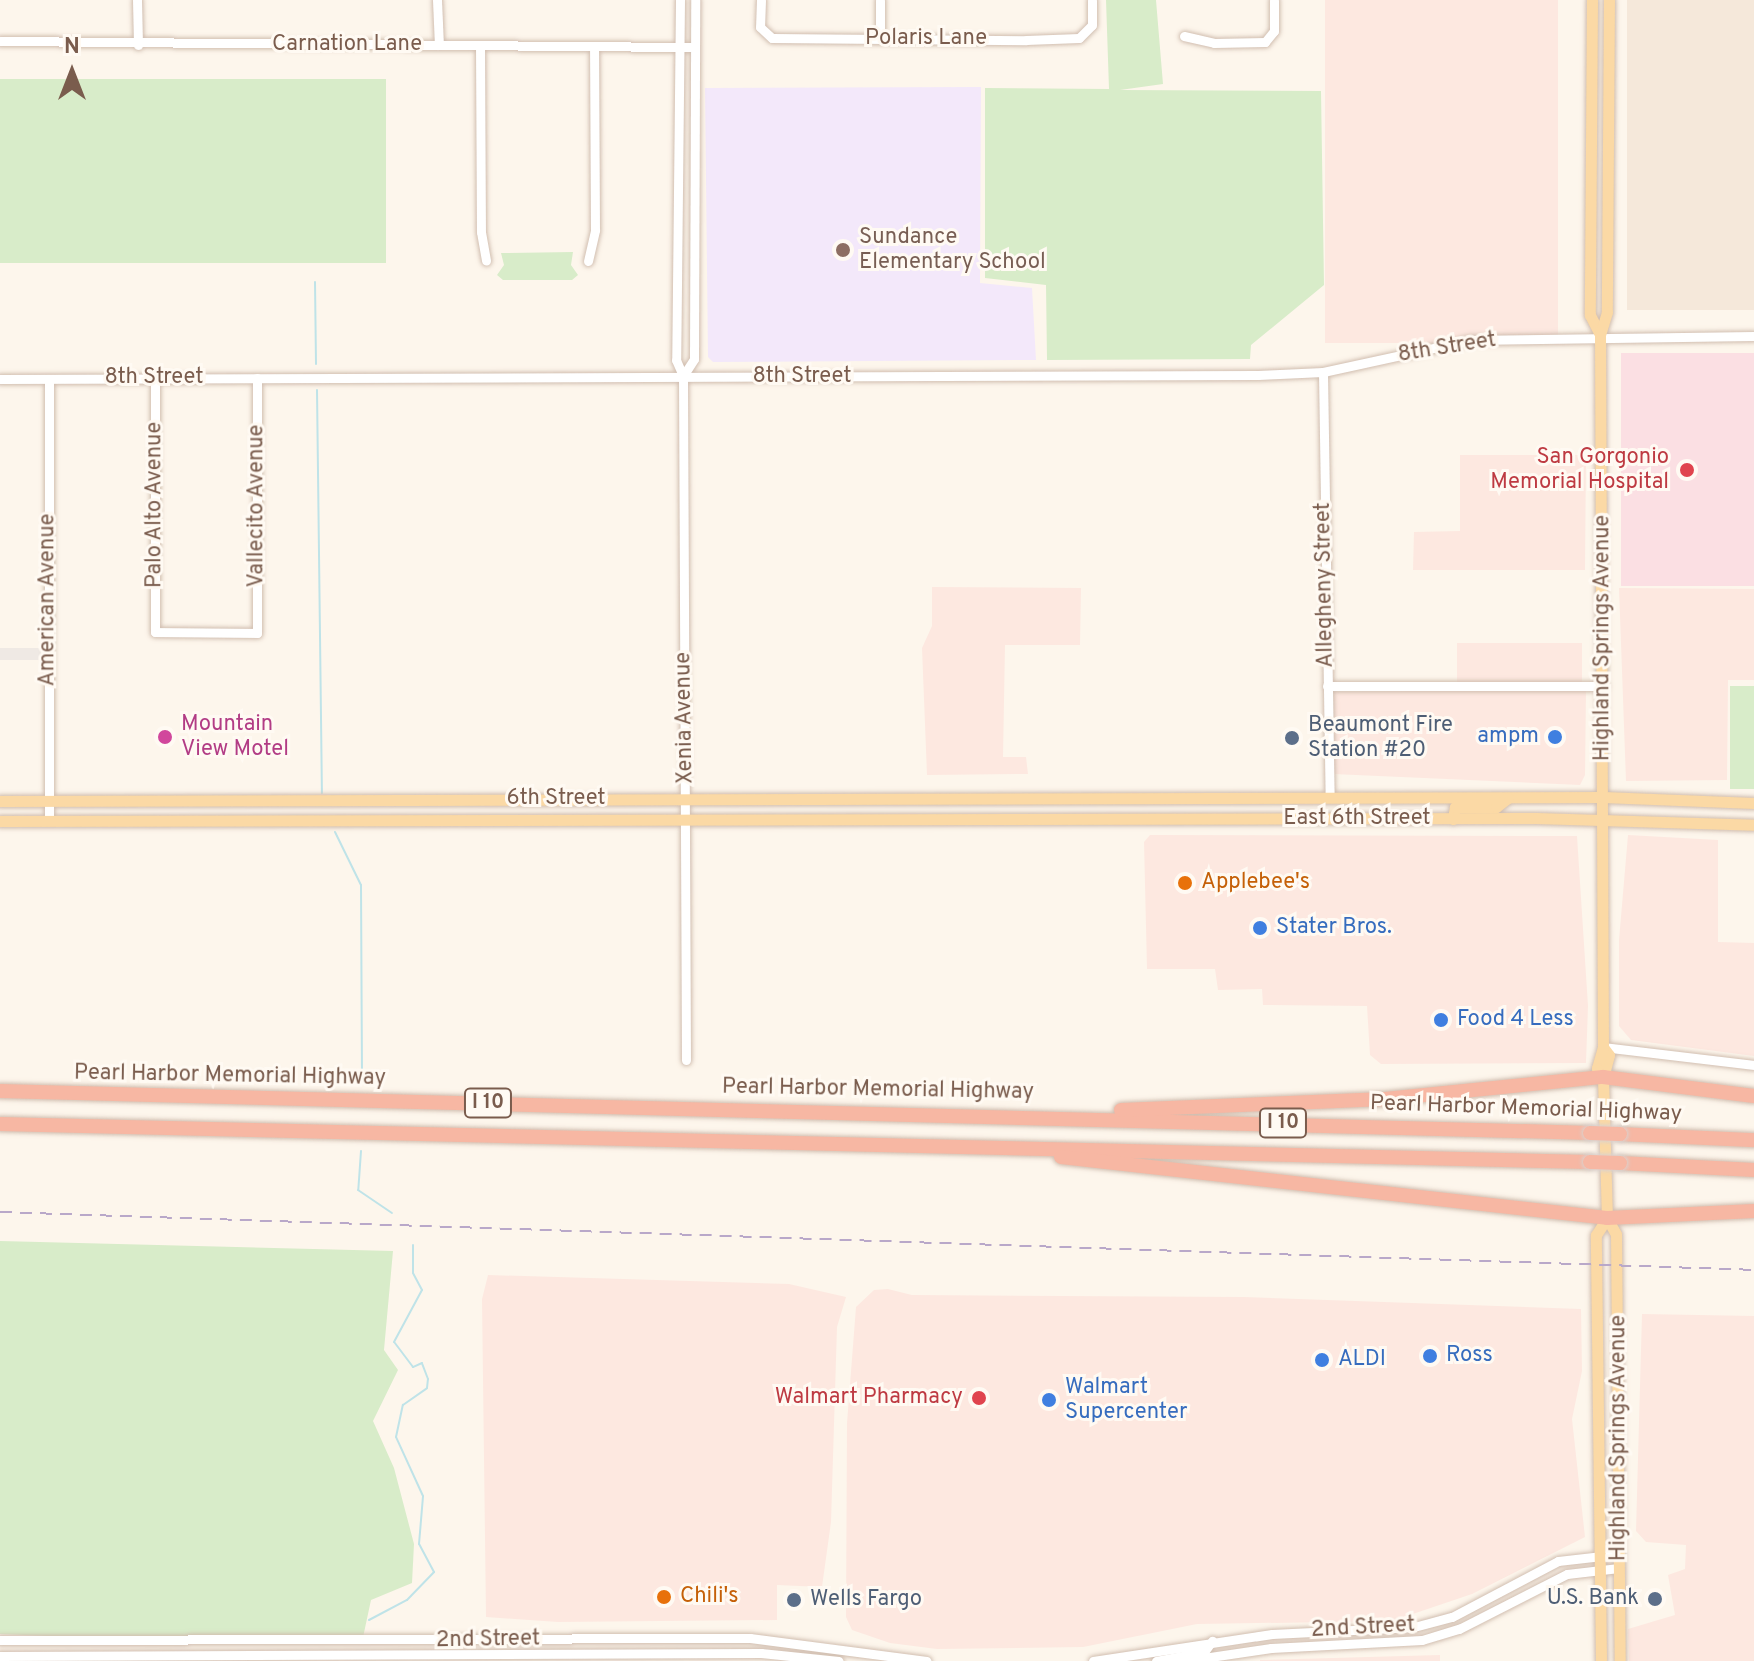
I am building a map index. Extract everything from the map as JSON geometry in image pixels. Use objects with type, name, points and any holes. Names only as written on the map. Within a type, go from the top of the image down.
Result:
[{"type":"highway","points":[[976,1114],[1323,1103],[1603,1077],[1754,1096]]},
{"type":"highway","name":"Pearl Harbor Memorial Highway","points":[[0,1091],[976,1114],[1754,1140]]},
{"type":"highway","name":"I 10","points":[[0,1127],[73,1126],[981,1146],[1590,1162],[1754,1170]]},
{"type":"highway","points":[[981,1146],[1607,1218],[1754,1211]]},
{"type":"main road","name":"Highland Springs Avenue","points":[[1592,0],[1590,315],[1600,335]]},
{"type":"main road","name":"Highland Springs Avenue","points":[[1609,0],[1607,312],[1600,335],[1604,686],[1603,1047],[1609,1068],[1603,1077],[1607,1218],[1616,1234],[1620,1661]]},
{"type":"main road","name":"East 6th Street","points":[[1112,799],[1603,797],[1754,803]]},
{"type":"main road","points":[[1453,819],[1455,807],[1496,807],[1508,798]]},
{"type":"main road","name":"6th Street","points":[[0,801],[1112,799]]},
{"type":"main road","points":[[255,802],[255,820]]},
{"type":"main road","name":"6th Street","points":[[0,821],[1110,819]]},
{"type":"main road","name":"East 6th Street","points":[[1110,819],[1603,820],[1754,825]]},
{"type":"main road","name":"Highland Springs Avenue","points":[[1601,1661],[1596,1235],[1607,1218]]},
{"type":"street","points":[[137,0],[138,45]]},
{"type":"street","points":[[437,0],[439,45]]},
{"type":"street","name":"Xenia Avenue","points":[[680,0],[676,360],[683,376],[686,1060]]},
{"type":"street","name":"Xenia Avenue","points":[[683,376],[694,359],[695,0]]},
{"type":"street","name":"Polaris Lane","points":[[761,0],[760,27],[772,38],[880,39],[1079,38],[1092,25],[1092,0]]},
{"type":"street","points":[[880,0],[880,39]]},
{"type":"street","points":[[1184,36],[1214,43],[1265,42],[1274,31],[1274,0]]},
{"type":"street","name":"Carnation Lane","points":[[0,41],[138,45],[694,47]]},
{"type":"street","points":[[480,45],[481,232],[486,261]]},
{"type":"street","points":[[588,261],[595,230],[594,46]]},
{"type":"street","name":"8th Street","points":[[0,379],[1323,372],[1470,340],[1600,335],[1754,336]]},
{"type":"street","name":"Allegheny Street","points":[[1323,372],[1330,798]]},
{"type":"street","name":"Palo Alto Avenue","points":[[155,378],[155,632]]},
{"type":"street","name":"Vallecito Avenue","points":[[155,632],[257,633],[257,378]]},
{"type":"street","name":"American Avenue","points":[[49,379],[49,821]]},
{"type":"street","points":[[1327,686],[1604,686]]},
{"type":"street","points":[[1603,1047],[1754,1065]]},
{"type":"street","name":"2nd Street","points":[[1093,1661],[1212,1641],[1432,1623],[1558,1561],[1620,1554]]},
{"type":"street","name":"2nd Street","points":[[1183,1661],[1271,1648],[1422,1640],[1459,1629],[1555,1578],[1619,1568]]},
{"type":"street","points":[[1271,1648],[1272,1640],[1341,1631]]},
{"type":"street","name":"2nd Street","points":[[0,1640],[750,1638],[927,1661]]},
{"type":"street","points":[[1156,1661],[1204,1652],[1212,1641]]},
{"type":"street","points":[[827,1660],[829,1646]]},
{"type":"street","name":"2nd Street","points":[[0,1656],[761,1653],[839,1661]]},
{"type":"shaded area","points":[[1325,0],[1558,0],[1558,343],[1325,343]]},
{"type":"shaded area","points":[[1627,0],[1754,0],[1754,310],[1627,310]]},
{"type":"shaded area","name":"Sundance Elementary School","points":[[981,87],[980,283],[1032,288],[1036,360],[713,362],[708,357],[705,88]]},
{"type":"shaded area","name":"San Gorgonio Memorial Hospital","points":[[1621,353],[1754,353],[1754,586],[1621,586]]},
{"type":"shaded area","points":[[1460,455],[1586,455],[1585,570],[1413,570],[1414,532],[1460,531]]},
{"type":"shaded area","points":[[932,587],[1081,588],[1080,645],[1005,645],[1003,757],[1026,757],[1028,774],[927,775],[922,648],[932,626]]},
{"type":"shaded area","points":[[1619,588],[1754,589],[1754,680],[1728,680],[1727,780],[1626,781]]},
{"type":"shaded area","points":[[1457,643],[1582,643],[1582,683],[1457,683]]},
{"type":"shaded area","points":[[0,648],[41,648],[41,660],[0,660]]},
{"type":"shaded area","points":[[1586,689],[1585,775],[1580,785],[1333,774],[1334,692]]},
{"type":"shaded area","points":[[1150,835],[1577,836],[1588,1006],[1586,1063],[1381,1064],[1370,1055],[1367,1006],[1263,1005],[1262,989],[1218,990],[1215,969],[1147,969],[1144,842]]},
{"type":"shaded area","points":[[1628,835],[1718,840],[1718,942],[1754,943],[1754,1056],[1631,1040],[1619,1026],[1619,940]]},
{"type":"shaded area","points":[[488,1275],[789,1284],[846,1297],[837,1327],[831,1522],[822,1587],[777,1585],[777,1620],[558,1622],[486,1617],[482,1299]]},
{"type":"shaded area","points":[[888,1289],[912,1295],[1244,1297],[1581,1309],[1582,1371],[1572,1419],[1585,1537],[1472,1594],[1392,1621],[1197,1624],[1083,1647],[937,1649],[890,1643],[852,1630],[846,1617],[847,1423],[856,1307],[874,1290]]},
{"type":"shaded area","points":[[1642,1314],[1754,1316],[1754,1661],[1629,1661],[1628,1629],[1675,1615],[1668,1575],[1685,1569],[1686,1545],[1646,1542],[1636,1531]]},
{"type":"shaded area","points":[[1440,1655],[1440,1661],[1260,1661],[1260,1660]]},
{"type":"green space","points":[[1106,0],[1156,0],[1163,84],[1120,90],[1321,91],[1324,285],[1251,345],[1250,359],[1047,360],[1046,285],[985,278],[985,88],[1109,89]]},
{"type":"green space","points":[[0,79],[386,79],[386,263],[0,263]]},
{"type":"green space","points":[[573,252],[571,265],[578,275],[572,280],[503,280],[497,275],[504,265],[501,253]]},
{"type":"green space","points":[[1730,686],[1754,686],[1754,789],[1730,789]]},
{"type":"green space","points":[[0,1241],[393,1251],[384,1350],[398,1370],[373,1421],[394,1468],[414,1544],[412,1583],[371,1600],[362,1642],[211,1643],[0,1634]]},
{"type":"waterway","points":[[315,282],[316,364]]},
{"type":"waterway","points":[[317,390],[322,793]]},
{"type":"waterway","points":[[335,832],[361,885],[362,1080]]},
{"type":"waterway","points":[[361,1151],[358,1190],[392,1213]]},
{"type":"waterway","points":[[369,1620],[407,1600],[434,1572],[419,1544],[423,1496],[396,1437],[403,1405],[427,1388],[428,1379],[422,1363],[413,1367],[394,1342],[422,1290],[413,1273],[413,1245]]},
{"type":"railway","points":[[0,1212],[1754,1270]]},
{"type":"place","name":"Sundance Elementary School","points":[[843,250]]},
{"type":"place","name":"San Gorgonio Memorial Hospital","points":[[1687,470]]},
{"type":"place","name":"Mountain View Motel","points":[[165,737]]},
{"type":"place","name":"ampm","points":[[1555,737]]},
{"type":"place","name":"Beaumont Fire Station #20","points":[[1292,738]]},
{"type":"place","name":"Applebee's","points":[[1185,883]]},
{"type":"place","name":"Stater Bros.","points":[[1260,928]]},
{"type":"place","name":"Food 4 Less","points":[[1441,1020]]},
{"type":"place","name":"Ross","points":[[1430,1356]]},
{"type":"place","name":"ALDI","points":[[1322,1360]]},
{"type":"place","name":"Walmart Pharmacy","points":[[979,1398]]},
{"type":"place","name":"Walmart Supercenter","points":[[1049,1400]]},
{"type":"place","name":"Chili's","points":[[664,1597]]},
{"type":"place","name":"U.S. Bank","points":[[1655,1599]]},
{"type":"place","name":"Wells Fargo","points":[[794,1600]]}]
